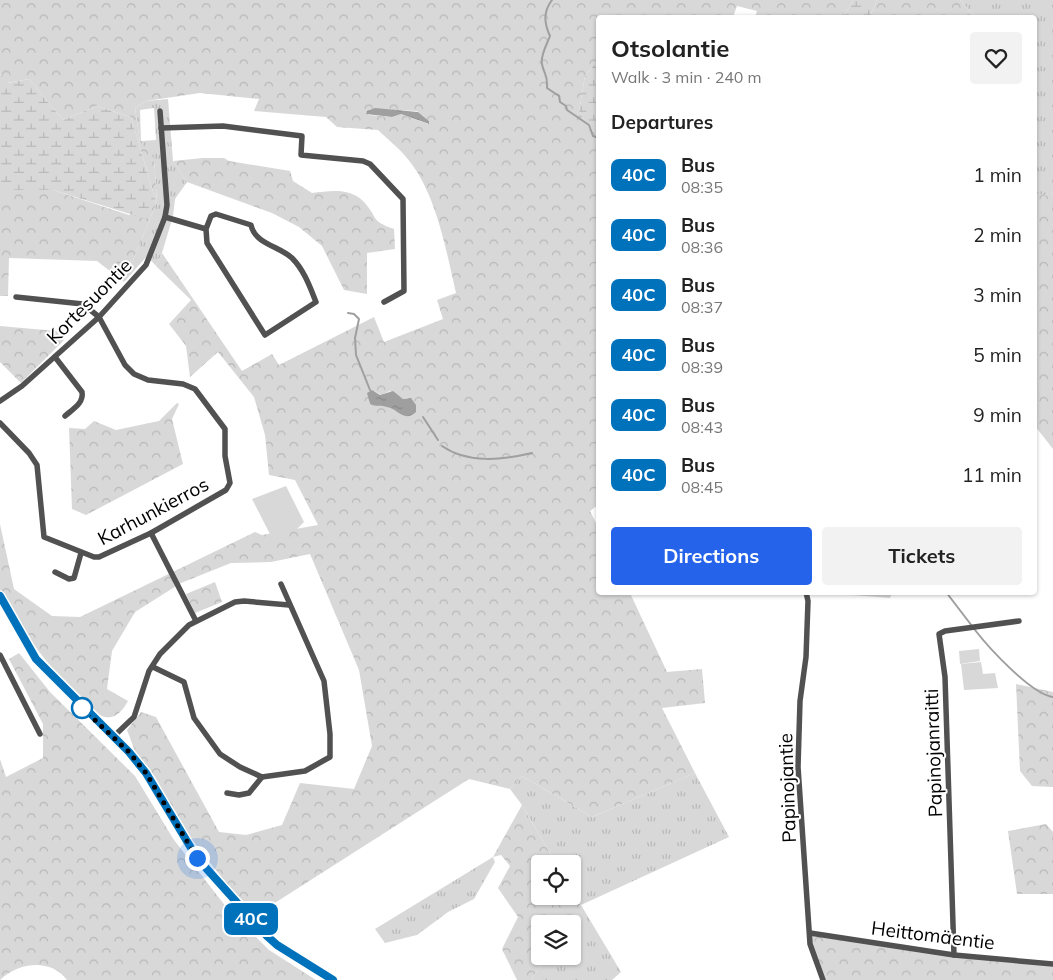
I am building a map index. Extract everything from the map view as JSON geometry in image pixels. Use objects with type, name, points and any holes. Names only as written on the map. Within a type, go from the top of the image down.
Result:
[{"type":"main road","points":[[0,596],[36,659],[146,773],[197,858],[250,919],[277,945],[333,980]]},
{"type":"street","name":"Kortesuontie","points":[[0,401],[22,386],[99,317],[146,265],[165,217],[166,205],[160,111]]},
{"type":"street","points":[[161,128],[223,126],[302,136],[301,155],[363,161],[370,164],[403,199],[404,291],[384,302]]},
{"type":"street","points":[[216,214],[251,225],[253,234],[292,258],[305,277],[316,302],[265,336],[207,243],[206,229],[211,216],[216,214]]},
{"type":"street","points":[[165,217],[206,229]]},
{"type":"street","points":[[16,297],[83,304],[99,317]]},
{"type":"street","name":"Karhunkierros","points":[[0,423],[29,453],[36,465],[44,537],[81,553],[99,557],[151,533],[228,487],[230,483],[225,456],[225,429],[201,397],[190,386],[148,380],[134,374],[125,365],[99,317]]},
{"type":"street","points":[[55,357],[82,392],[83,397],[82,401],[65,416]]},
{"type":"street","points":[[151,533],[196,621]]},
{"type":"street","points":[[55,572],[69,579],[74,578],[81,553]]},
{"type":"street","points":[[153,667],[184,682],[194,718],[220,754],[240,767],[262,777],[305,772],[330,757],[324,681],[281,584]]},
{"type":"street","name":"Papinojantie","points":[[807,595],[806,657],[800,701],[798,768],[810,944],[823,980]]},
{"type":"street","points":[[113,737],[134,717],[149,671],[167,644],[196,621],[244,600],[289,605]]},
{"type":"street","name":"Papinojanraitti","points":[[954,954],[945,677],[938,634],[976,626],[1019,621]]},
{"type":"street","points":[[1,658],[40,734]]},
{"type":"street","points":[[227,793],[238,795],[249,793],[262,777]]},
{"type":"street","name":"Heittomäentie","points":[[810,933],[954,954],[1053,964]]},
{"type":"green space","points":[[0,0],[853,0],[845,15],[756,15],[757,11],[737,6],[734,15],[596,15],[596,63],[585,76],[579,111],[596,139],[596,506],[590,511],[596,523],[596,595],[631,595],[667,672],[702,669],[705,703],[662,708],[695,773],[592,817],[522,776],[510,789],[469,779],[253,917],[186,832],[155,777],[136,754],[127,730],[141,712],[156,717],[219,832],[246,835],[282,825],[300,783],[354,789],[372,746],[359,670],[310,554],[271,562],[231,563],[181,583],[135,612],[112,651],[107,689],[128,701],[116,715],[105,717],[94,711],[63,681],[30,639],[5,601],[0,589],[0,524],[14,589],[52,616],[80,617],[255,532],[262,535],[318,525],[295,480],[269,475],[265,435],[254,397],[218,352],[190,377],[186,346],[169,324],[191,300],[156,266],[162,253],[242,371],[272,354],[279,365],[374,317],[384,342],[443,319],[437,300],[456,293],[439,222],[425,187],[416,171],[403,153],[378,130],[337,127],[326,117],[254,111],[259,99],[200,93],[146,101],[135,108],[140,142],[154,158],[157,202],[124,282],[97,261],[9,258],[8,296],[0,296],[0,190],[53,190],[129,215],[156,202],[131,117],[97,106],[63,120],[29,79],[7,83],[0,74]],"holes":[[[372,109],[417,111],[429,121],[428,124],[401,114],[392,117],[369,115],[366,112]],[[374,391],[381,395],[390,391],[403,399],[408,398],[402,415],[390,407],[369,403]]]},
{"type":"green space","points":[[853,0],[877,0],[870,15],[845,15]]},
{"type":"green space","points":[[877,0],[960,0],[973,15],[870,15]]},
{"type":"green space","points":[[960,0],[1053,0],[1053,192],[1051,198],[1037,194],[1037,15],[973,15]]},
{"type":"green space","points":[[596,63],[596,139],[579,111],[585,76]]},
{"type":"green space","points":[[0,74],[8,83],[29,79],[63,120],[97,106],[131,117],[156,202],[146,219],[53,190],[0,190]]},
{"type":"green space","points":[[168,99],[173,161],[187,182],[175,199],[173,216],[156,266],[147,256],[124,282],[157,202],[154,159],[140,142],[135,108],[146,101]],"holes":[[[154,108],[156,140],[141,141],[140,110]]]},
{"type":"green space","points":[[224,158],[229,161],[290,171],[293,181],[312,193],[339,191],[358,197],[381,224],[394,229],[395,249],[367,253],[367,294],[344,290],[322,246],[299,227],[272,213],[187,182],[173,161]]},
{"type":"green space","points":[[1053,192],[1053,449],[1037,429],[1037,194],[1051,197]]},
{"type":"green space","points":[[0,326],[56,331],[64,340],[21,383],[0,362]]},
{"type":"green space","points":[[177,403],[179,404],[172,419],[183,464],[86,515],[72,509],[69,428],[85,429],[94,421],[116,430],[159,421]]},
{"type":"green space","points":[[286,486],[304,522],[297,529],[272,538],[252,499]]},
{"type":"green space","points":[[215,582],[222,602],[195,613],[186,594]]},
{"type":"green space","points":[[852,595],[891,595],[890,598]]},
{"type":"green space","points":[[979,649],[980,661],[960,664],[959,651]]},
{"type":"green space","points":[[19,653],[50,692],[135,776],[174,840],[227,908],[269,950],[316,980],[67,980],[52,968],[34,965],[16,969],[0,980],[0,759],[6,777],[43,758],[43,724],[9,659]]},
{"type":"green space","points":[[981,662],[983,674],[995,673],[998,688],[964,690],[961,664]]},
{"type":"green space","points":[[1016,684],[1053,692],[1053,787],[1032,786],[1020,771]]},
{"type":"green space","points":[[695,773],[729,837],[581,905],[581,855],[551,855],[522,805],[510,789],[522,776],[592,817]]},
{"type":"green space","points":[[522,805],[551,855],[531,855],[531,905],[581,906],[575,915],[531,915],[531,965],[541,965],[531,980],[517,980],[502,949],[518,917],[498,888],[510,866],[501,855],[493,857]]},
{"type":"green space","points":[[1046,824],[1053,832],[1053,894],[1017,894],[1008,831]]},
{"type":"green space","points":[[493,857],[495,862],[474,899],[448,912],[417,935],[385,943],[375,929]]},
{"type":"green space","points":[[581,905],[621,972],[612,980],[531,980],[541,965],[581,965],[581,915],[575,915]]},
{"type":"green space","points":[[810,933],[954,955],[1053,964],[1053,980],[823,980],[817,968]]},
{"type":"water","points":[[375,108],[418,112],[429,121],[429,124],[401,114],[392,117],[366,114],[367,111]]},
{"type":"water","points":[[372,390],[380,395],[393,391],[403,399],[411,398],[416,405],[416,412],[412,415],[404,416],[391,408],[370,404],[367,393]]},
{"type":"waterway","points":[[552,0],[545,18],[550,36],[542,61],[547,88],[559,96],[560,102],[566,106],[567,110],[589,125],[593,136],[596,137]]},
{"type":"waterway","points":[[348,313],[354,314],[359,319],[355,338],[356,355],[370,390]]},
{"type":"waterway","points":[[423,417],[438,440]]},
{"type":"waterway","points":[[442,446],[463,456],[486,459],[532,453]]},
{"type":"waterway","points":[[948,595],[972,626]]},
{"type":"waterway","points":[[975,630],[990,648],[1022,679],[1044,694],[1053,697]]},
{"type":"bus line","name":"40C","points":[[0,596],[36,659],[129,752],[146,773],[197,858],[250,919],[277,945],[333,980]]},
{"type":"route","points":[[82,708],[129,752],[146,773],[197,858]]}]
